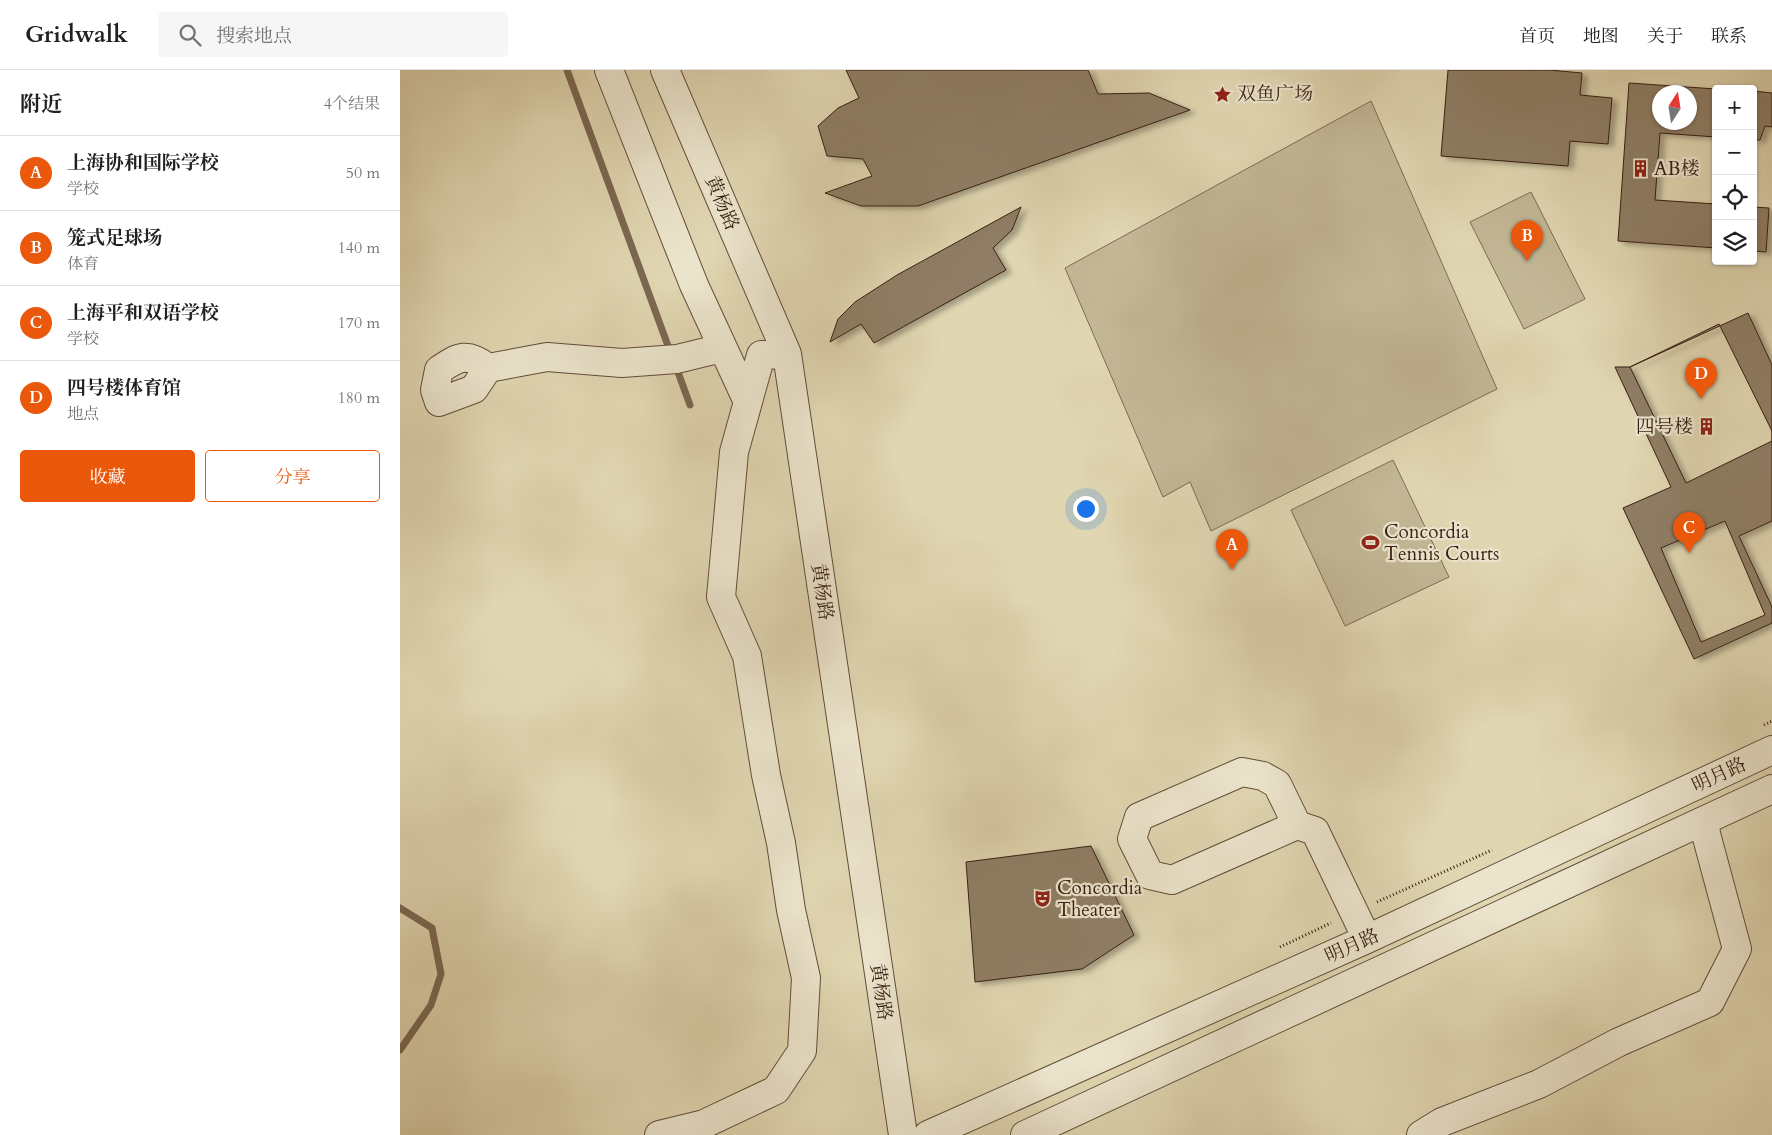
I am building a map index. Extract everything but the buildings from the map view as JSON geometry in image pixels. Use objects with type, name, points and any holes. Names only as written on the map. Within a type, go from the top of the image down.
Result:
[{"type":"street","points":[[609,70],[694,285],[747,400]]},
{"type":"street","name":"黄杨路","points":[[665,70],[787,354],[903,1135]]},
{"type":"street","points":[[488,368],[547,357],[622,363],[677,359],[722,348]]},
{"type":"street","points":[[659,1135],[704,1124],[776,1090],[802,1051],[806,978],[791,910],[782,843],[766,775],[747,656],[721,597],[734,452],[747,400],[760,355],[787,354]]},
{"type":"street","name":"明月路","points":[[928,1135],[1367,939],[1772,750]]},
{"type":"street","points":[[1297,825],[1277,784],[1263,776],[1242,772],[1139,817],[1132,839],[1150,875],[1172,880],[1297,825],[1315,831],[1367,939]]},
{"type":"street","name":"明月路","points":[[1025,1135],[1772,789]]},
{"type":"street","points":[[1421,1135],[1442,1122],[1539,1084],[1619,1042],[1710,1002],[1737,949],[1706,834],[1705,821]]},
{"type":"shaded area","points":[[1371,101],[1497,389],[1211,531],[1190,482],[1163,497],[1065,268]]},
{"type":"shaded area","points":[[1531,192],[1585,299],[1524,329],[1470,222]]},
{"type":"shaded area","name":"Concordia Tennis Courts","points":[[1393,460],[1449,577],[1345,626],[1291,510]]},
{"type":"waterway","points":[[567,70],[671,354]]},
{"type":"waterway","points":[[675,364],[690,405]]},
{"type":"waterway","points":[[400,908],[432,928],[441,974],[431,1005],[400,1050]]},
{"type":"place","name":"双鱼广场","points":[[1223,94]]},
{"type":"place","name":"AB楼","points":[[1640,169]]},
{"type":"place","name":"笼式足球场","points":[[1527,261]]},
{"type":"place","name":"四号楼体育馆","points":[[1701,399]]},
{"type":"place","name":"四号楼","points":[[1707,427]]},
{"type":"place","name":"Concordia Tennis Courts","points":[[1370,543]]},
{"type":"place","name":"上海平和双语学校","points":[[1689,553]]},
{"type":"place","name":"上海协和国际学校","points":[[1232,570]]},
{"type":"place","name":"Concordia Theater","points":[[1043,899]]}]
